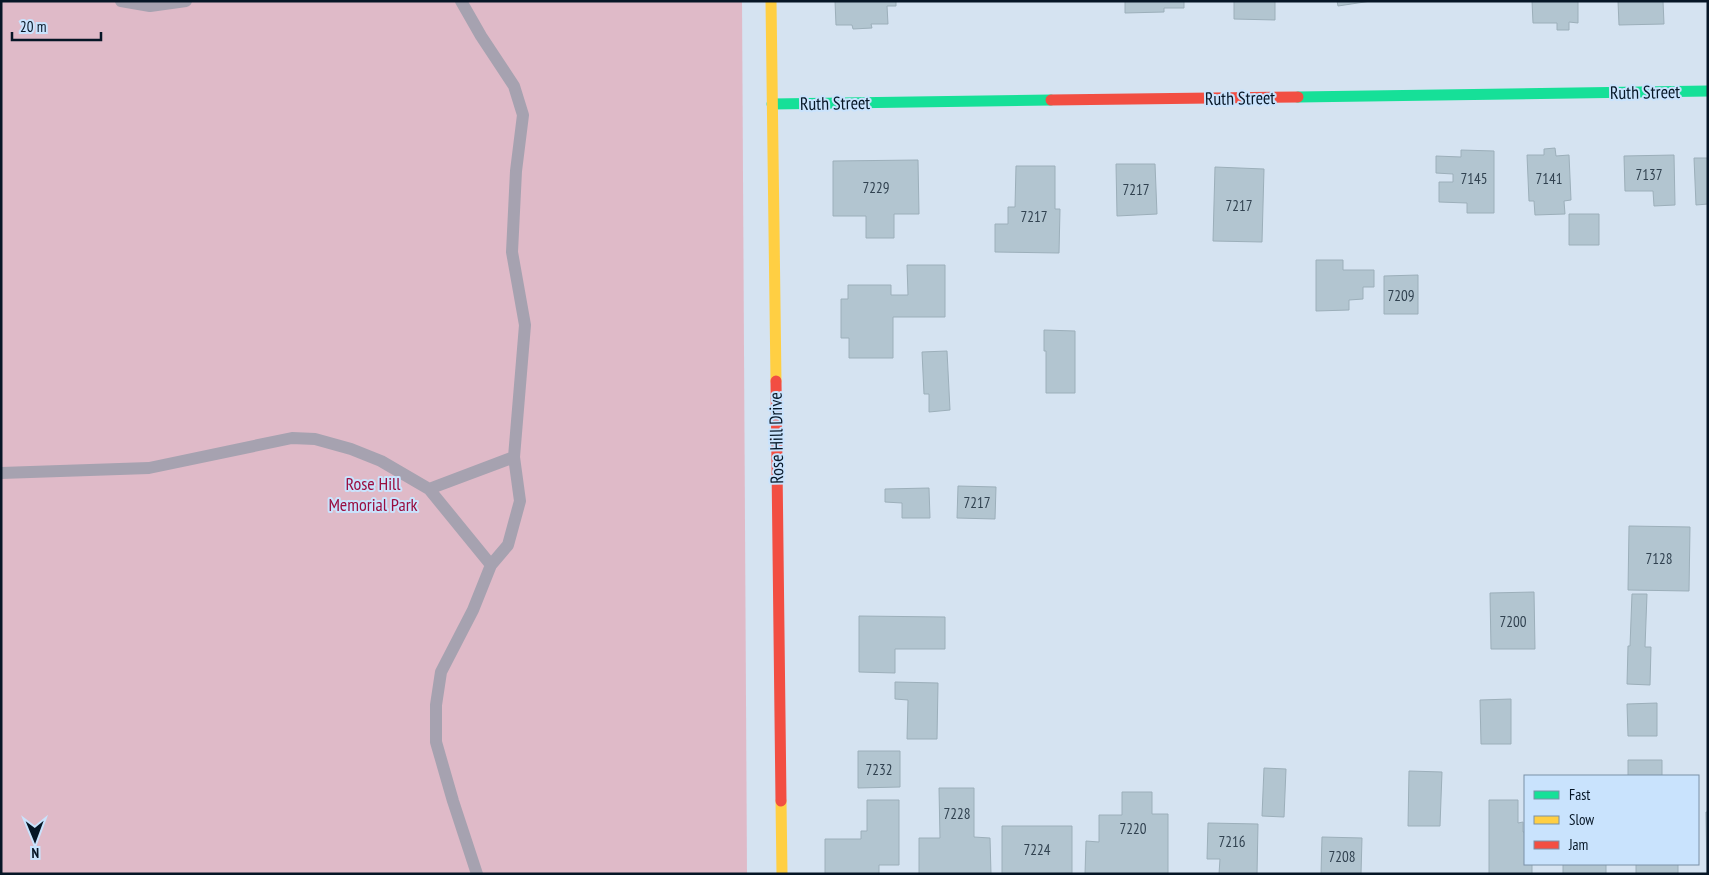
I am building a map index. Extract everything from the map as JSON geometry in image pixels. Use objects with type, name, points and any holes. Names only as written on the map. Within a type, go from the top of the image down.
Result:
[{"type":"street","name":"Rose Hill Drive","points":[[772,1],[782,874]]},
{"type":"street","name":"Ruth Street","points":[[772,104],[1708,91]]},
{"type":"lane","points":[[121,1],[150,6],[186,1]]},
{"type":"lane","points":[[461,1],[481,36],[514,86],[523,116],[516,171],[512,252],[525,325],[514,457],[520,501],[508,545],[491,565],[473,610],[441,672],[436,706],[436,742],[477,874]]},
{"type":"lane","points":[[1,473],[149,468],[292,438],[315,439],[351,449],[381,461],[429,489],[491,565]]},
{"type":"lane","points":[[429,489],[514,457]]},
{"type":"green space","name":"Rose Hill Memorial Park","points":[[1,1],[742,1],[747,874],[1,874]]},
{"type":"building","points":[[835,1],[896,1],[896,6],[887,6],[888,24],[871,24],[872,28],[853,29],[852,25],[836,25]]},
{"type":"building","points":[[1125,1],[1184,1],[1184,8],[1164,8],[1164,12],[1125,13]]},
{"type":"building","points":[[1234,1],[1275,1],[1275,20],[1234,19]]},
{"type":"building","points":[[1337,1],[1371,1],[1338,6]]},
{"type":"building","points":[[1532,1],[1578,1],[1578,23],[1569,22],[1569,30],[1557,30],[1557,23],[1533,23]]},
{"type":"building","points":[[1618,1],[1663,1],[1664,24],[1619,25]]},
{"type":"building","points":[[1555,148],[1556,156],[1569,155],[1571,200],[1564,201],[1565,214],[1535,215],[1534,201],[1529,201],[1527,155],[1544,155],[1544,149]]},
{"type":"building","points":[[1461,150],[1494,151],[1494,213],[1467,213],[1467,203],[1439,202],[1439,182],[1453,182],[1453,174],[1436,173],[1436,156],[1461,157]]},
{"type":"building","points":[[1674,155],[1675,205],[1654,206],[1653,191],[1625,191],[1624,156]]},
{"type":"building","points":[[1694,158],[1708,158],[1708,204],[1696,205]]},
{"type":"building","points":[[918,160],[919,214],[894,214],[894,238],[866,238],[866,216],[833,216],[833,161]]},
{"type":"building","points":[[1116,164],[1155,164],[1157,214],[1117,216]]},
{"type":"building","points":[[1016,166],[1055,166],[1055,209],[1060,209],[1059,253],[995,252],[995,224],[1008,224],[1008,207],[1015,207]]},
{"type":"building","points":[[1215,167],[1264,169],[1262,242],[1213,241]]},
{"type":"building","points":[[1569,214],[1599,214],[1599,245],[1569,245]]},
{"type":"building","points":[[1316,260],[1343,260],[1343,270],[1374,270],[1374,287],[1363,287],[1363,299],[1349,300],[1349,310],[1316,311]]},
{"type":"building","points":[[907,265],[945,265],[945,317],[893,317],[893,358],[849,358],[849,338],[841,338],[841,299],[848,299],[848,285],[891,285],[891,295],[908,295]]},
{"type":"building","points":[[1418,275],[1418,314],[1384,314],[1384,276]]},
{"type":"building","points":[[1044,330],[1075,331],[1075,393],[1046,393]]},
{"type":"building","points":[[947,351],[950,410],[929,412],[929,394],[924,394],[922,352]]},
{"type":"building","points":[[958,486],[996,487],[995,519],[957,518]]},
{"type":"building","points":[[929,488],[930,518],[902,518],[902,503],[885,502],[885,489]]},
{"type":"building","points":[[1629,526],[1690,527],[1689,591],[1628,590]]},
{"type":"building","points":[[1534,592],[1535,649],[1491,649],[1490,593]]},
{"type":"building","points":[[1632,594],[1647,594],[1645,647],[1651,647],[1650,685],[1627,684]]},
{"type":"building","points":[[859,616],[945,617],[945,649],[895,649],[895,673],[859,672]]},
{"type":"building","points":[[895,682],[938,683],[937,739],[907,739],[908,700],[895,699]]},
{"type":"building","points":[[1511,699],[1511,744],[1481,744],[1480,700]]},
{"type":"building","points":[[1657,703],[1657,736],[1628,736],[1627,704]]},
{"type":"building","points":[[858,751],[900,751],[900,787],[858,788]]},
{"type":"building","points":[[1628,760],[1662,760],[1662,775],[1628,775]]},
{"type":"building","points":[[1264,768],[1286,769],[1284,817],[1262,816]]},
{"type":"building","points":[[1409,771],[1442,772],[1440,826],[1408,826]]},
{"type":"building","points":[[939,788],[974,788],[974,837],[990,838],[991,874],[919,874],[919,838],[940,838]]},
{"type":"building","points":[[1122,792],[1152,792],[1152,814],[1168,814],[1168,874],[1085,874],[1086,841],[1099,842],[1099,815],[1122,815]]},
{"type":"building","points":[[867,800],[899,800],[899,865],[879,865],[879,874],[825,874],[825,839],[861,839],[861,831],[867,831]]},
{"type":"building","points":[[1489,800],[1518,800],[1518,823],[1523,822],[1524,832],[1524,865],[1532,865],[1532,874],[1489,874]]},
{"type":"building","points":[[1706,812],[1708,812],[1708,874],[1707,874]]},
{"type":"building","points":[[1208,823],[1258,824],[1257,874],[1219,874],[1220,859],[1207,859]]},
{"type":"building","points":[[1002,826],[1072,826],[1072,873],[1002,874]]},
{"type":"building","points":[[1322,837],[1362,838],[1361,874],[1321,874]]},
{"type":"building","points":[[1563,865],[1606,865],[1606,874],[1563,874]]},
{"type":"building","points":[[1636,865],[1678,865],[1678,874],[1636,874]]},
{"type":"traffic: fast","points":[[1298,97],[1708,91]]},
{"type":"traffic: fast","points":[[772,104],[1051,100]]},
{"type":"traffic: slow","points":[[771,1],[776,381]]},
{"type":"traffic: slow","points":[[781,801],[782,874]]},
{"type":"traffic: jam","points":[[1051,100],[1298,97]]},
{"type":"traffic: jam","points":[[776,381],[781,801]]}]
